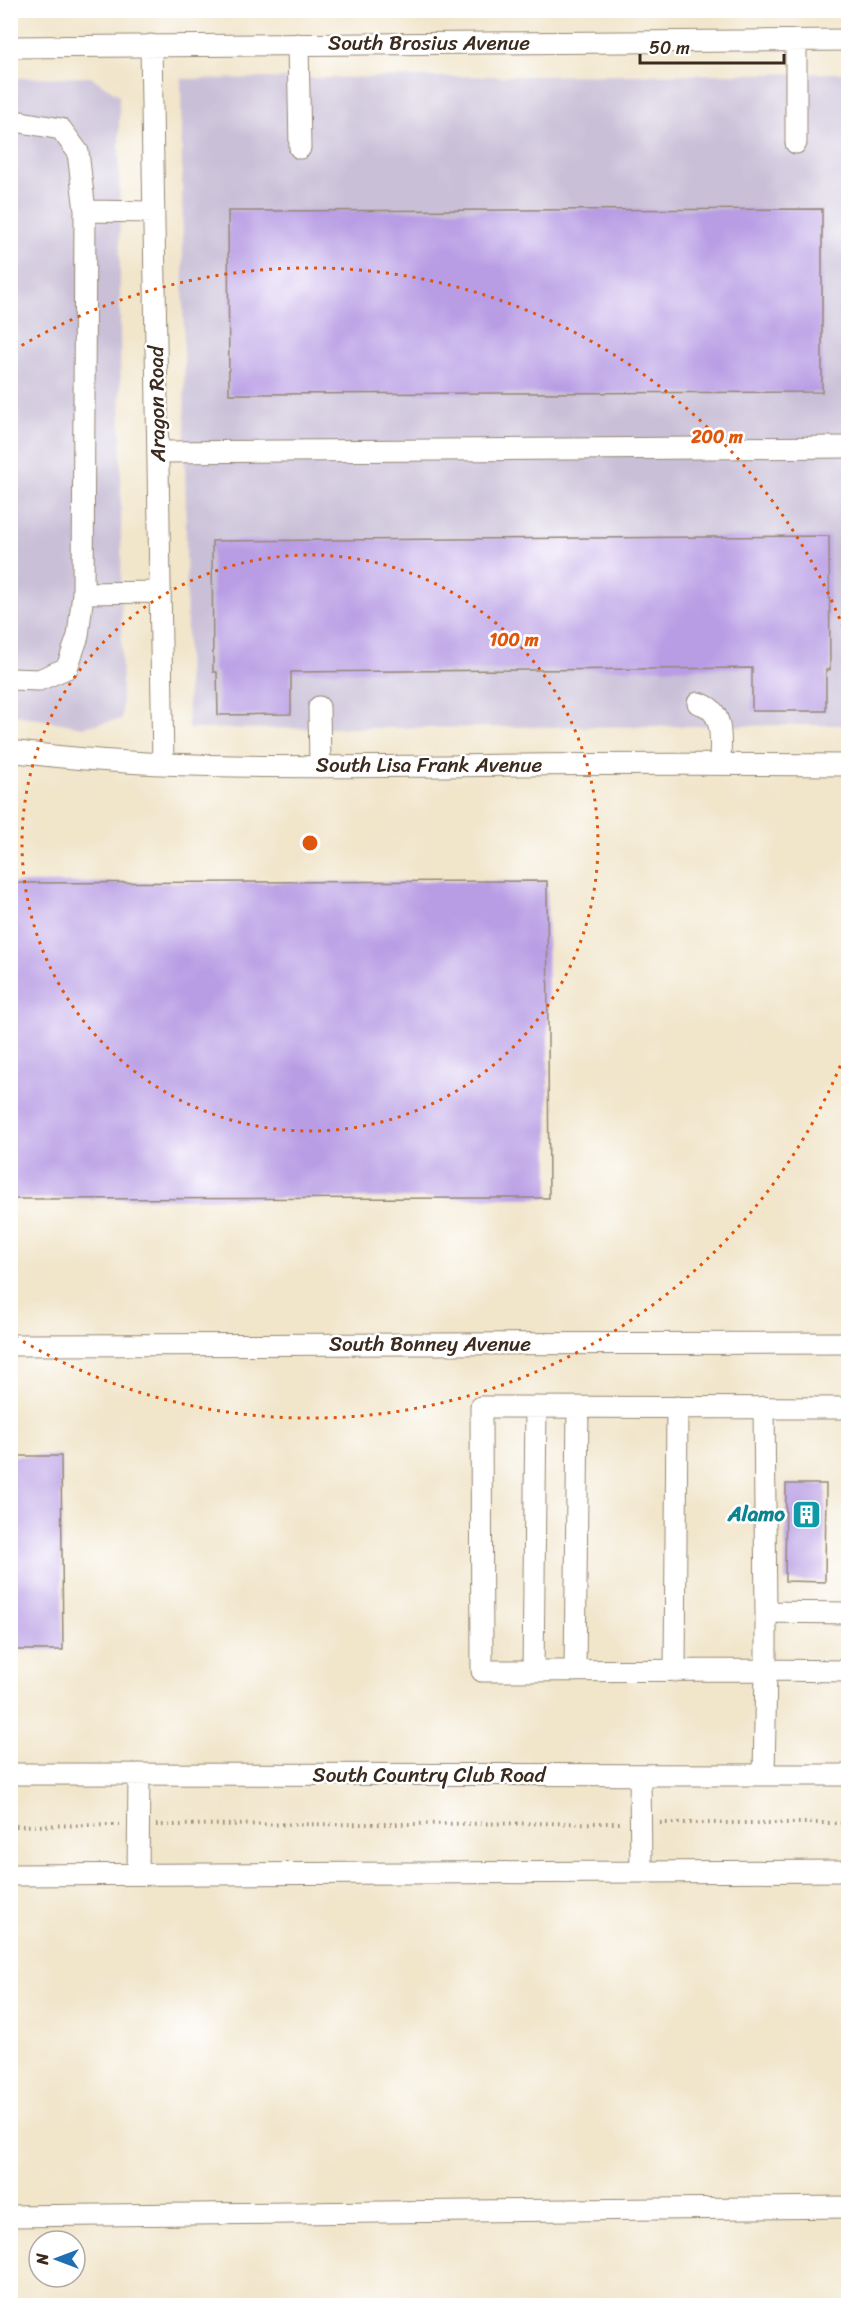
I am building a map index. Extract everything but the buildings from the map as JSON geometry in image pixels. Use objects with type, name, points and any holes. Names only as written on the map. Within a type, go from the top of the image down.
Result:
[{"type":"street","points":[[796,40],[796,143]]},
{"type":"street","name":"South Brosius Avenue","points":[[10,47],[849,40]]},
{"type":"street","points":[[298,44],[300,148]]},
{"type":"street","name":"Aragon Road","points":[[151,45],[163,764]]},
{"type":"street","points":[[10,120],[61,129],[78,152],[85,211],[83,593],[78,636],[67,668],[39,680],[10,679]]},
{"type":"street","points":[[85,211],[153,213]]},
{"type":"street","points":[[158,452],[849,447]]},
{"type":"street","points":[[83,593],[160,592]]},
{"type":"street","points":[[698,703],[707,705],[719,720],[720,764]]},
{"type":"street","points":[[319,707],[320,767]]},
{"type":"street","name":"South Lisa Frank Avenue","points":[[10,752],[163,764],[320,767],[849,765]]},
{"type":"street","name":"South Bonney Avenue","points":[[10,1345],[849,1343]]},
{"type":"street","points":[[849,1408],[482,1407],[482,1671],[849,1671]]},
{"type":"street","points":[[533,1671],[536,1407]]},
{"type":"street","points":[[575,1671],[578,1407]]},
{"type":"street","points":[[675,1671],[677,1407]]},
{"type":"street","points":[[764,1407],[766,1612],[764,1775]]},
{"type":"street","points":[[766,1612],[849,1613]]},
{"type":"street","name":"South Country Club Road","points":[[10,1774],[849,1775]]},
{"type":"street","points":[[138,1874],[139,1774]]},
{"type":"street","points":[[640,1775],[641,1872]]},
{"type":"street","points":[[10,1875],[849,1871]]},
{"type":"street","points":[[10,2216],[849,2207]]},
{"type":"path","points":[[10,1826],[849,1823]]},
{"type":"shaded area","points":[[848,73],[848,725],[188,729],[181,79]]},
{"type":"shaded area","points":[[91,77],[119,95],[122,719],[83,727],[11,714],[10,78]]},
{"type":"place","name":"Alamo","points":[[806,1514]]}]
